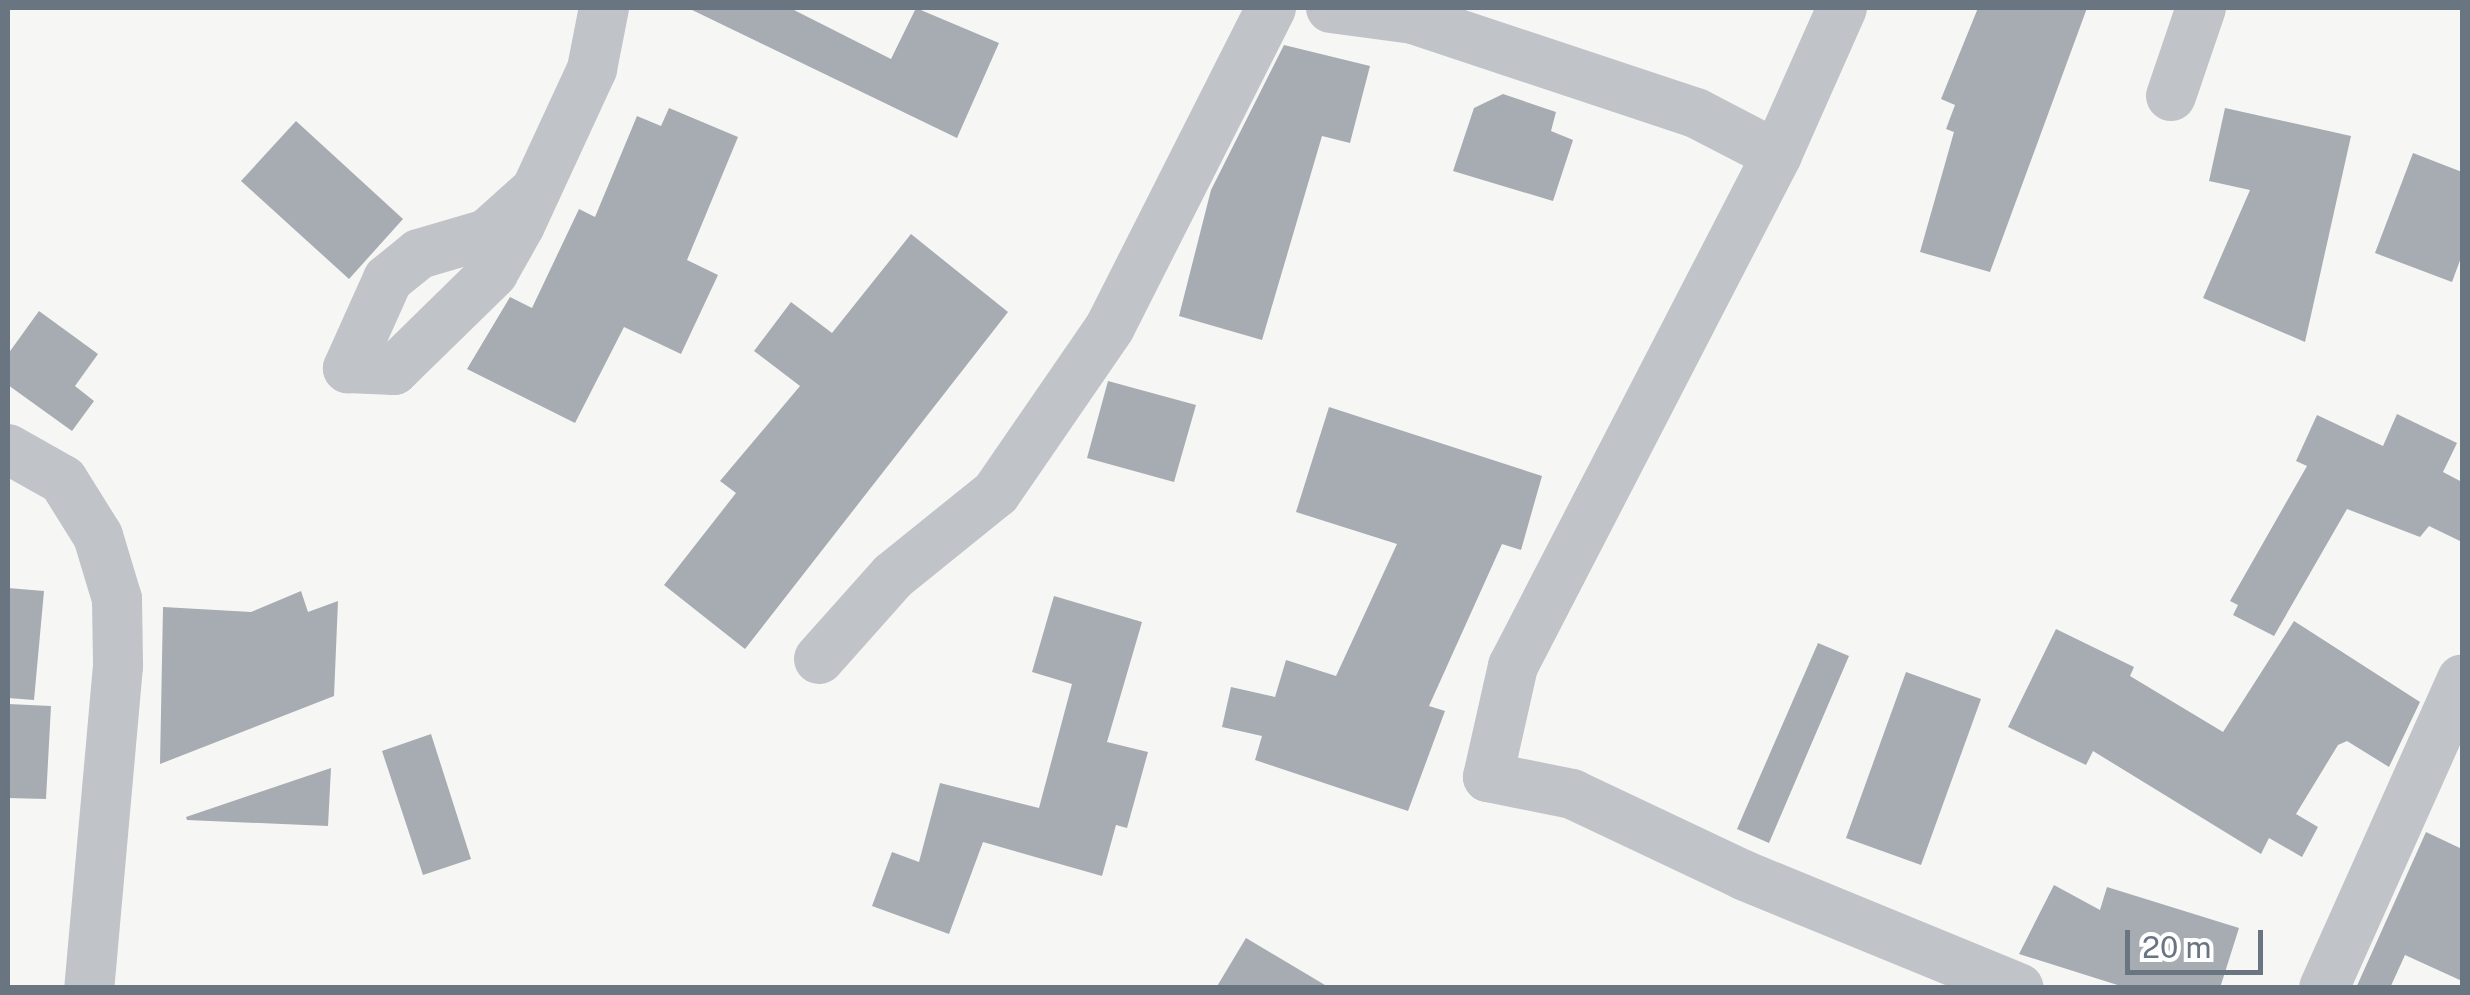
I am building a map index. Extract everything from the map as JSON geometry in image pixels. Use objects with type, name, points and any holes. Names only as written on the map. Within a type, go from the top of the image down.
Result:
[{"type":"street","points":[[536,190],[592,69],[604,8]]},
{"type":"street","points":[[819,658],[893,576],[996,493],[1110,328],[1271,8]]},
{"type":"street","points":[[1331,8],[1413,20],[1696,112],[1776,155]]},
{"type":"street","points":[[1842,8],[1776,155],[1513,666],[1488,776],[1572,794],[1743,875],[2019,988]]},
{"type":"street","points":[[2171,96],[2201,8]]},
{"type":"street","points":[[8,449],[62,480],[98,536],[117,599],[118,666],[90,988]]},
{"type":"street","points":[[2324,988],[2442,776],[2462,680]]},
{"type":"building","points":[[688,8],[790,8],[891,59],[916,8],[999,43],[957,138]]},
{"type":"building","points":[[1978,8],[2087,8],[1990,272],[1920,252],[1954,132],[1946,129],[1955,105],[1941,99]]},
{"type":"building","points":[[1284,45],[1370,66],[1350,143],[1322,136],[1262,340],[1179,316],[1211,190]]},
{"type":"building","points":[[1503,94],[1556,112],[1551,131],[1573,140],[1553,201],[1453,171],[1474,108]]},
{"type":"building","points":[[669,108],[738,137],[687,260],[718,275],[681,354],[624,327],[575,423],[467,369],[510,297],[532,308],[579,209],[595,217],[637,116],[661,126]]},
{"type":"building","points":[[2225,108],[2351,136],[2305,342],[2203,298],[2250,190],[2209,181]]},
{"type":"building","points":[[296,121],[403,219],[349,279],[241,181]]},
{"type":"building","points":[[2413,153],[2462,172],[2462,255],[2452,282],[2375,253]]},
{"type":"building","points":[[911,234],[1008,312],[745,649],[664,585],[736,493],[720,481],[800,386],[754,351],[791,302],[832,333]]},
{"type":"building","points":[[39,311],[98,354],[75,386],[94,401],[72,431],[8,385],[8,354]]},
{"type":"building","points":[[1108,381],[1196,405],[1174,482],[1087,458]]},
{"type":"building","points":[[1329,407],[1542,476],[1521,550],[1502,544],[1429,706],[1445,711],[1408,811],[1255,760],[1262,736],[1222,727],[1231,687],[1275,697],[1286,660],[1336,676],[1397,544],[1296,512]]},
{"type":"building","points":[[2397,414],[2457,443],[2443,472],[2462,482],[2462,542],[2429,526],[2420,537],[2347,509],[2274,636],[2233,615],[2238,605],[2230,601],[2307,466],[2296,461],[2317,415],[2383,446]]},
{"type":"building","points":[[8,588],[44,591],[34,700],[8,698]]},
{"type":"building","points":[[301,591],[308,612],[338,601],[334,696],[160,764],[163,607],[251,612]]},
{"type":"building","points":[[1054,596],[1142,622],[1107,742],[1148,752],[1127,828],[1116,825],[1102,876],[983,842],[949,934],[872,906],[892,852],[919,862],[940,783],[1039,808],[1072,684],[1032,672]]},
{"type":"building","points":[[2294,621],[2420,702],[2389,767],[2347,741],[2338,745],[2296,814],[2318,827],[2302,857],[2269,838],[2261,854],[2093,751],[2086,765],[2008,727],[2056,629],[2134,667],[2130,676],[2223,732]]},
{"type":"building","points":[[1818,643],[1849,656],[1769,843],[1737,829]]},
{"type":"building","points":[[1906,672],[1981,699],[1921,865],[1846,838]]},
{"type":"building","points":[[8,704],[51,706],[46,799],[8,798]]},
{"type":"building","points":[[431,734],[471,859],[423,875],[382,751]]},
{"type":"building","points":[[331,768],[328,826],[187,820],[186,817]]},
{"type":"building","points":[[2426,832],[2462,849],[2462,981],[2405,955],[2390,988],[2356,988]]},
{"type":"building","points":[[2054,885],[2100,910],[2107,887],[2239,928],[2220,988],[2127,988],[2019,954]]},
{"type":"building","points":[[1246,938],[1330,988],[1216,988]]}]
